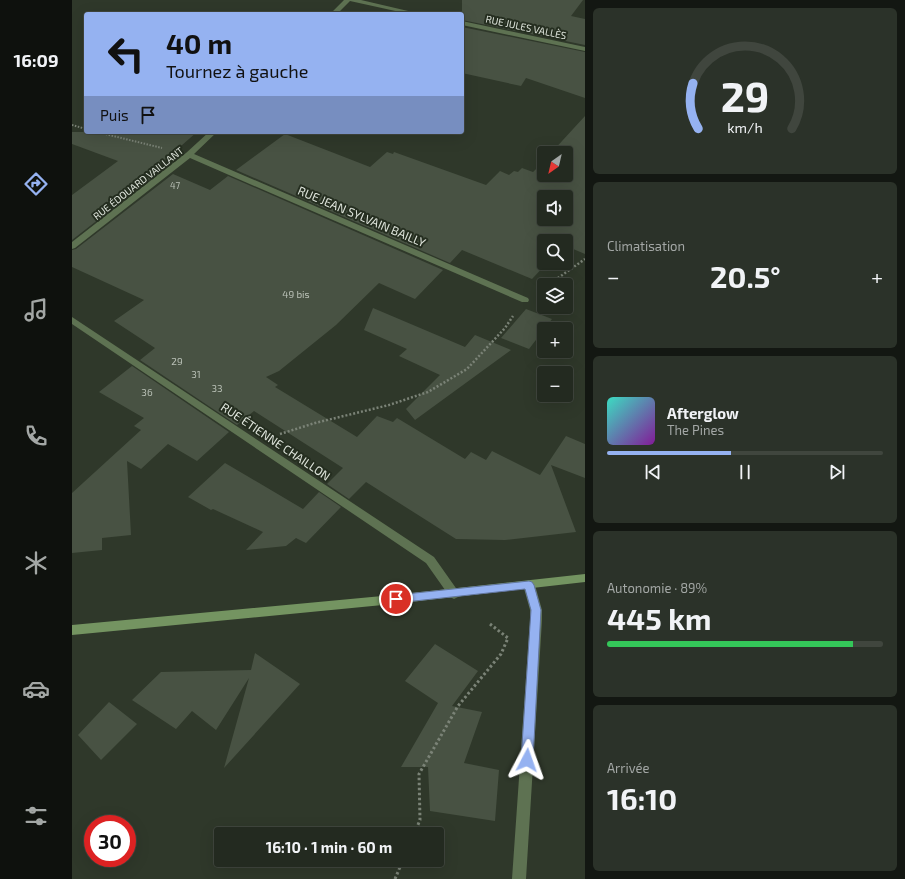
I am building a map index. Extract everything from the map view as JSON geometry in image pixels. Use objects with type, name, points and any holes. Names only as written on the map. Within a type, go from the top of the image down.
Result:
[{"type":"main road","points":[[72,630],[322,605],[454,594],[585,578]]},
{"type":"street","points":[[335,12],[348,0]]},
{"type":"street","points":[[352,0],[409,12]]},
{"type":"street","name":"RUE JULES VALLÈS","points":[[464,23],[585,49]]},
{"type":"street","name":"RUE ÉDOUARD VAILLANT","points":[[72,246],[189,155],[211,134]]},
{"type":"street","name":"RUE JEAN SYLVAIN BAILLY","points":[[189,155],[525,300]]},
{"type":"street","name":"RUE ÉTIENNE CHAILLON","points":[[72,320],[430,560],[454,594]]},
{"type":"street","points":[[519,879],[536,620],[536,610],[529,585]]},
{"type":"path","points":[[72,125],[84,128]]},
{"type":"path","points":[[105,134],[189,155]]},
{"type":"path","points":[[558,278],[585,259]]},
{"type":"path","points":[[280,434],[315,423],[389,405],[428,392],[467,369],[505,328],[525,300]]},
{"type":"path","points":[[417,827],[420,820],[419,774],[458,706],[501,654],[508,638],[490,624]]},
{"type":"path","points":[[395,879],[400,867]]},
{"type":"building","points":[[462,0],[583,0],[571,16],[585,19],[585,45],[464,20],[464,12],[462,12]]},
{"type":"building","points":[[464,27],[585,52],[585,98],[526,78],[521,86],[464,73]]},
{"type":"building","points":[[585,116],[585,254],[573,249],[573,234],[537,234],[537,270],[540,270],[532,279],[462,250],[450,263],[236,170],[285,134],[370,167],[387,152],[393,154],[394,152],[486,185],[500,171],[509,175],[514,171],[518,172],[522,168],[533,172],[537,168],[537,182],[573,182],[573,146],[557,146]]},
{"type":"building","points":[[72,132],[84,132],[84,134],[195,134],[158,166],[163,169],[72,240],[72,195],[118,161],[72,144]]},
{"type":"building","points":[[173,174],[210,190],[228,176],[443,270],[415,299],[379,283],[336,325],[279,371],[266,377],[278,385],[275,387],[357,437],[377,416],[393,422],[397,418],[465,459],[471,452],[486,460],[492,451],[540,475],[566,436],[585,444],[585,478],[551,465],[576,532],[505,540],[456,539],[366,482],[349,499],[327,484],[343,468],[254,411],[237,425],[140,360],[155,348],[114,321],[144,300],[72,267],[72,250],[76,249]]},
{"type":"building","points":[[373,308],[465,347],[475,335],[511,350],[415,420],[406,409],[440,375],[399,356],[407,349],[364,330]]},
{"type":"building","points":[[526,309],[552,319],[550,322],[537,322],[537,339],[529,349],[501,338]]},
{"type":"building","points":[[132,366],[229,432],[197,461],[168,444],[141,469],[127,461],[131,535],[102,538],[102,550],[72,553],[72,493],[141,430],[134,426],[144,418],[99,392]]},
{"type":"building","points":[[225,463],[303,509],[319,492],[341,507],[306,543],[296,538],[286,546],[246,550],[263,532],[213,509],[211,510],[188,497]]},
{"type":"building","points":[[435,644],[478,671],[452,706],[482,712],[464,763],[499,770],[495,821],[430,811],[428,767],[401,767],[438,703],[405,681]]},
{"type":"building","points":[[255,653],[300,684],[224,768],[249,678],[216,730],[192,711],[176,729],[132,700],[161,672],[251,670]]},
{"type":"building","points":[[109,702],[137,724],[101,760],[78,735]]},
{"type":"route","points":[[396,599],[529,585],[536,610],[536,620],[534,671],[527,760]]}]
